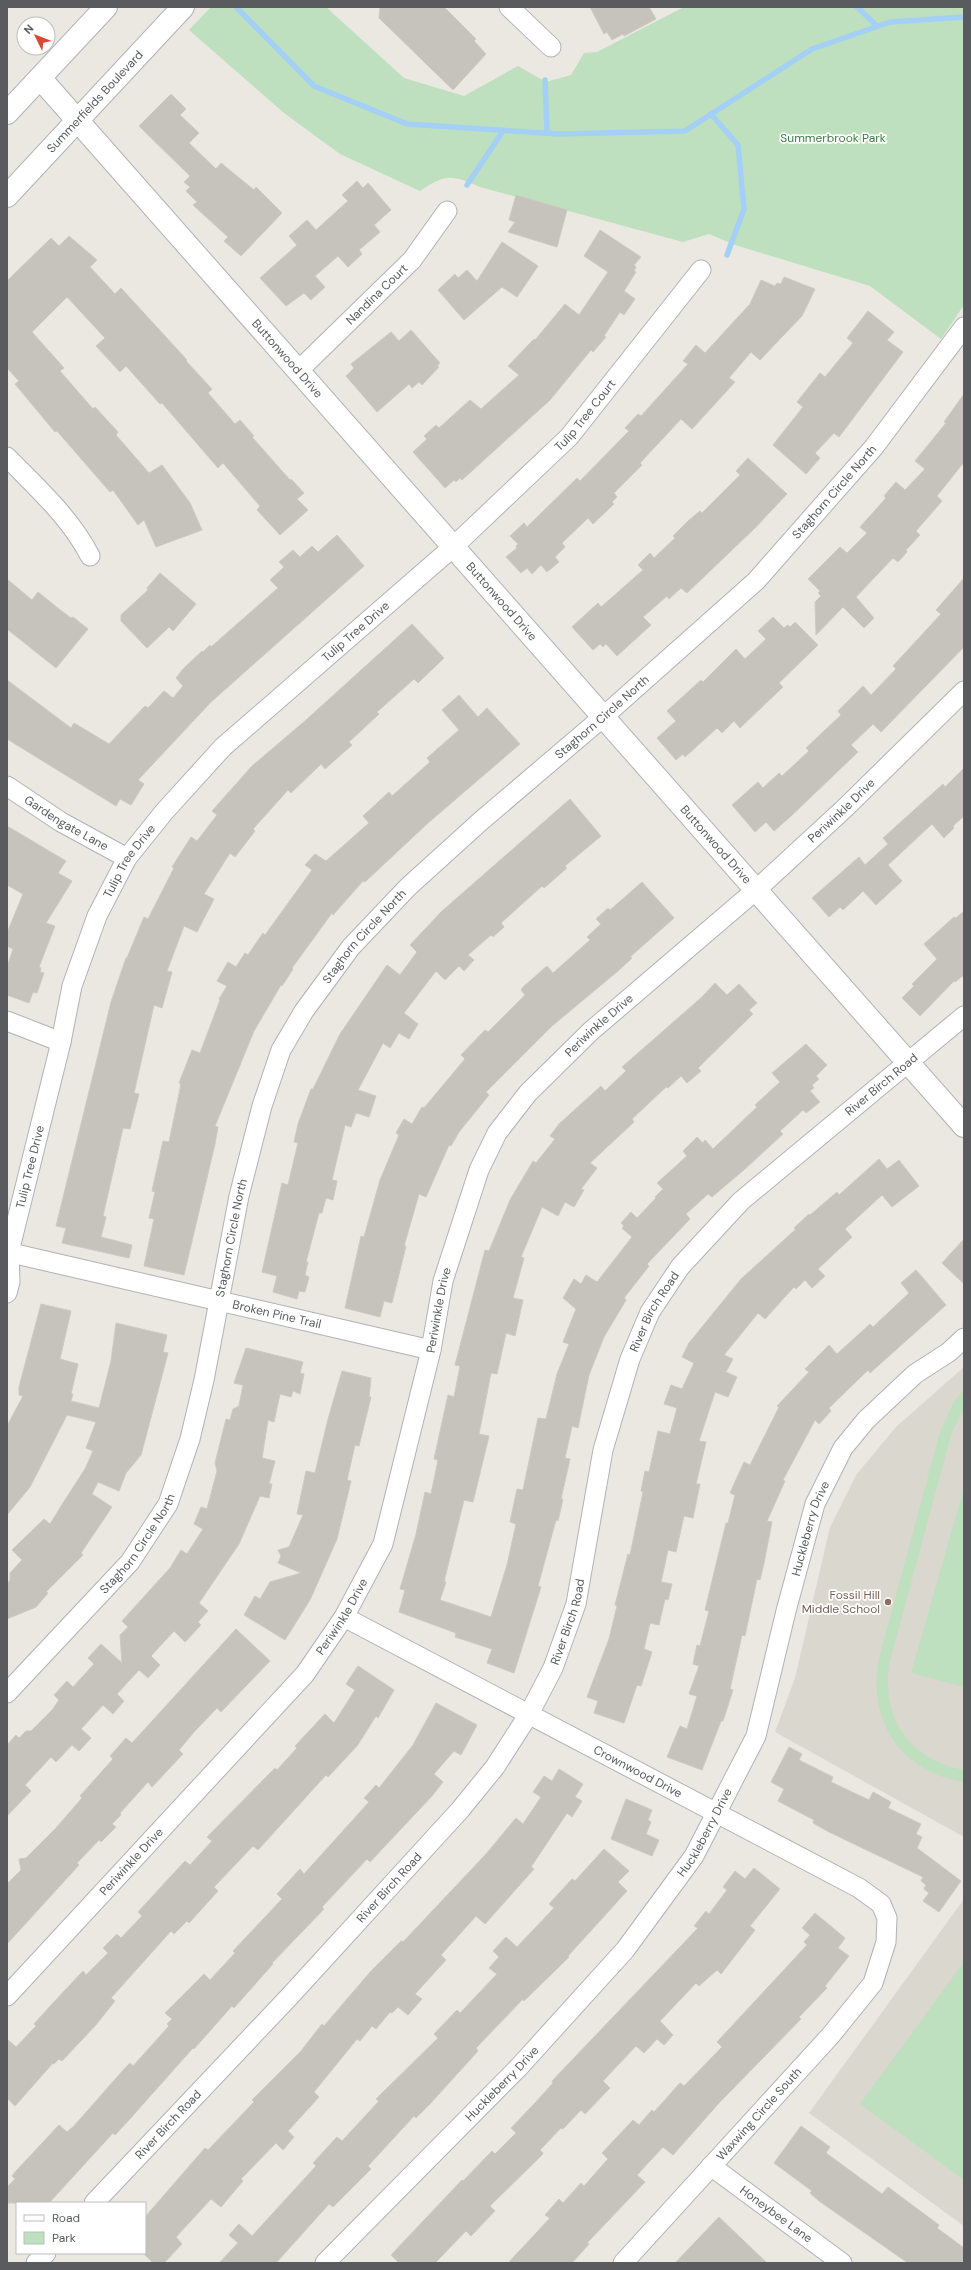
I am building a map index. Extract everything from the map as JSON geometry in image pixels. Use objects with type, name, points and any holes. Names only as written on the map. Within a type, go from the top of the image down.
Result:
[{"type":"street","points":[[7,113],[106,7]]},
{"type":"street","name":"Summerfields Boulevard","points":[[7,196],[184,7]]},
{"type":"street","points":[[509,7],[551,46]]},
{"type":"street","name":"Buttonwood Drive","points":[[40,78],[964,1126]]},
{"type":"street","name":"Nandina Court","points":[[298,371],[412,260],[448,211]]},
{"type":"street","name":"Tulip Tree Court","points":[[453,547],[570,437],[701,270]]},
{"type":"street","name":"Staghorn Circle North","points":[[7,1693],[130,1562],[168,1504],[190,1439],[204,1380],[239,1196],[262,1106],[281,1050],[304,1011],[351,947],[408,887],[482,820],[756,581],[874,447],[964,327]]},
{"type":"street","points":[[7,457],[80,535],[90,556]]},
{"type":"street","name":"Tulip Tree Drive","points":[[7,1293],[10,1282],[8,1252],[61,1042],[72,986],[92,930],[127,858],[164,812],[223,747],[453,547]]},
{"type":"street","name":"Periwinkle Drive","points":[[7,1996],[305,1674],[344,1617],[383,1544],[430,1350],[443,1281],[479,1170],[497,1133],[528,1093],[591,1031],[756,890],[845,808],[964,691]]},
{"type":"street","name":"Gardengate Lane","points":[[7,786],[61,822],[127,858]]},
{"type":"street","name":"River Birch Road","points":[[95,2202],[279,2008],[460,1810],[496,1767],[529,1714],[553,1668],[576,1604],[604,1450],[630,1359],[650,1312],[680,1267],[741,1202],[964,1016]]},
{"type":"street","points":[[7,1021],[61,1042]]},
{"type":"street","name":"Broken Pine Trail","points":[[8,1252],[430,1350]]},
{"type":"street","name":"Huckleberry Drive","points":[[325,2263],[519,2066],[625,1950],[694,1856],[756,1736],[786,1611],[815,1504],[843,1448],[866,1420],[915,1374],[949,1352],[964,1338]]},
{"type":"street","name":"Crownwood Drive","points":[[344,1617],[859,1888],[881,1904],[887,1918],[886,1942],[883,1956]]},
{"type":"street","name":"Waxwing Circle South","points":[[623,2263],[850,2012],[873,1983],[883,1956]]},
{"type":"street","name":"Honeybee Lane","points":[[711,2166],[842,2263]]},
{"type":"street","points":[[36,2263],[45,2254]]},
{"type":"shaded area","name":"Fossil Hill Middle School","points":[[964,1367],[964,1837],[775,1732],[795,1678],[830,1527],[856,1475],[896,1427]]},
{"type":"shaded area","points":[[964,1899],[964,2226],[809,2113]]},
{"type":"green space","name":"Summerbrook Park","points":[[211,7],[326,7],[404,78],[464,96],[518,66],[546,82],[571,75],[584,53],[597,52],[684,7],[964,7],[964,305],[941,339],[870,286],[735,245],[709,234],[683,242],[480,187],[456,178],[437,181],[420,191],[340,154],[284,113],[189,30]]},
{"type":"green space","points":[[964,1389],[964,1408],[951,1435],[890,1661],[888,1681],[889,1700],[894,1717],[902,1732],[913,1745],[927,1756],[944,1764],[964,1770],[964,1782],[941,1776],[922,1767],[906,1755],[893,1740],[884,1722],[878,1702],[877,1681],[879,1658],[940,1432],[953,1404]]},
{"type":"green space","points":[[964,1488],[964,1687],[911,1673]]},
{"type":"green space","points":[[964,1962],[964,2180],[860,2104]]},
{"type":"building","points":[[380,7],[444,7],[476,39],[474,41],[486,54],[453,90],[379,18]]},
{"type":"building","points":[[590,7],[649,7],[656,19],[624,36],[623,34],[612,40],[607,32],[604,34]]},
{"type":"building","points":[[171,94],[186,109],[180,115],[199,133],[189,143],[216,169],[221,163],[254,190],[256,187],[282,213],[241,256],[224,241],[228,237],[193,205],[197,202],[186,191],[190,187],[184,182],[190,176],[139,126]]},
{"type":"building","points":[[357,181],[363,188],[368,183],[391,210],[374,225],[380,232],[359,250],[362,254],[348,267],[338,256],[315,276],[325,287],[311,300],[304,293],[286,306],[260,278],[297,245],[289,236],[307,220],[316,230],[348,201],[342,195]]},
{"type":"building","points":[[516,195],[567,210],[557,247],[508,232],[515,222],[509,220]]},
{"type":"building","points":[[600,230],[641,257],[634,265],[636,267],[634,271],[636,272],[624,291],[635,299],[624,315],[620,312],[604,336],[606,337],[593,352],[591,350],[550,400],[462,480],[460,478],[456,482],[454,480],[445,488],[413,452],[427,439],[424,436],[436,425],[439,428],[470,400],[481,409],[519,375],[508,366],[534,339],[535,340],[565,304],[579,315],[608,272],[584,256]]},
{"type":"building","points":[[69,236],[97,260],[90,267],[115,294],[121,288],[212,389],[208,393],[235,424],[240,420],[254,436],[252,437],[290,480],[291,479],[304,493],[297,499],[308,510],[280,535],[257,510],[260,506],[223,463],[218,468],[162,403],[160,404],[126,366],[120,372],[96,346],[105,338],[67,297],[32,332],[64,368],[60,371],[93,409],[95,407],[118,432],[116,435],[149,473],[162,465],[190,503],[202,530],[156,547],[144,520],[138,525],[113,490],[110,492],[57,431],[55,432],[15,384],[19,381],[7,368],[7,281],[51,238],[59,246]]},
{"type":"building","points":[[502,242],[538,266],[517,297],[502,287],[464,320],[438,290],[455,274],[458,278],[467,270],[477,281]]},
{"type":"building","points":[[784,277],[815,289],[802,316],[760,360],[751,352],[729,378],[735,382],[692,429],[681,419],[640,463],[642,465],[614,493],[617,497],[612,502],[614,504],[593,524],[588,518],[562,543],[565,547],[555,557],[559,562],[547,572],[541,565],[532,574],[527,568],[521,573],[506,557],[517,548],[516,546],[518,544],[510,536],[524,523],[527,527],[577,478],[580,481],[629,431],[625,428],[638,414],[641,416],[688,364],[683,361],[696,345],[705,353],[750,304],[761,280],[775,286],[777,283],[781,284]]},
{"type":"building","points":[[868,311],[894,332],[887,340],[903,352],[839,437],[834,433],[815,453],[820,458],[806,474],[773,445],[803,407],[797,402],[820,373],[825,377],[853,343],[847,338]]},
{"type":"building","points":[[411,330],[440,363],[437,366],[439,367],[422,385],[419,382],[412,388],[409,384],[377,412],[346,376],[354,368],[351,364],[391,332],[399,341]]},
{"type":"building","points":[[964,394],[964,462],[937,496],[942,501],[916,531],[920,535],[906,550],[907,552],[898,562],[893,558],[856,597],[874,618],[864,628],[843,607],[816,635],[815,602],[821,596],[818,593],[820,591],[808,579],[840,547],[847,553],[867,533],[860,527],[886,498],[884,496],[896,482],[905,490],[925,469],[915,461],[946,423],[944,422]]},
{"type":"building","points":[[748,458],[787,494],[755,528],[687,593],[681,588],[669,599],[667,596],[643,617],[651,625],[617,656],[606,644],[603,647],[600,644],[593,650],[572,627],[598,603],[601,607],[643,570],[638,565],[650,553],[654,558],[675,538],[673,536],[688,521],[700,511],[702,513],[740,475],[736,471]]},
{"type":"building","points":[[337,535],[364,566],[211,702],[138,780],[144,784],[131,805],[120,799],[116,806],[7,739],[7,680],[71,728],[74,723],[109,744],[145,706],[148,708],[164,691],[173,698],[183,686],[176,678],[183,669],[202,651],[203,652],[210,645],[211,647],[278,588],[270,580],[284,567],[279,562],[293,550],[300,557],[312,546],[318,552]]},
{"type":"building","points":[[160,573],[196,604],[173,631],[169,627],[147,648],[121,621],[121,615],[148,590],[147,588]]},
{"type":"building","points":[[964,578],[964,647],[881,732],[873,724],[851,745],[858,752],[789,818],[774,831],[766,822],[755,832],[732,805],[758,782],[763,788],[779,773],[782,776],[809,751],[806,748],[841,715],[838,711],[863,686],[871,695],[896,669],[893,666],[941,614],[936,610]]},
{"type":"building","points":[[7,579],[32,600],[38,592],[71,618],[73,617],[88,629],[56,668],[7,629]]},
{"type":"building","points":[[773,617],[784,628],[788,625],[790,627],[795,622],[818,645],[779,683],[783,687],[740,728],[734,721],[722,733],[717,728],[685,757],[683,754],[676,760],[657,738],[676,721],[667,711],[701,680],[703,682],[736,649],[745,659],[766,639],[758,631]]},
{"type":"building","points":[[412,624],[444,658],[418,683],[414,679],[377,712],[379,714],[349,742],[352,745],[325,769],[321,764],[291,793],[288,790],[253,829],[255,831],[235,857],[230,853],[204,894],[214,899],[197,932],[184,926],[167,971],[172,972],[162,1008],[154,1005],[134,1093],[139,1094],[130,1129],[123,1128],[103,1216],[106,1217],[101,1237],[132,1245],[129,1258],[62,1243],[66,1228],[56,1226],[111,1002],[126,958],[144,917],[148,919],[174,868],[172,867],[191,837],[197,841],[217,815],[212,811],[252,766],[306,720]]},
{"type":"building","points":[[459,695],[478,717],[487,708],[520,744],[428,823],[365,882],[363,881],[333,915],[332,913],[292,968],[293,969],[282,986],[281,985],[254,1031],[215,1126],[218,1127],[215,1144],[184,1275],[144,1266],[154,1219],[149,1218],[155,1192],[152,1191],[163,1141],[169,1142],[181,1084],[179,1083],[192,1050],[200,1053],[220,1000],[219,999],[227,986],[217,981],[228,962],[236,967],[245,953],[248,955],[263,933],[265,935],[312,870],[305,865],[315,854],[326,861],[369,823],[363,816],[389,792],[392,796],[430,762],[427,758],[459,730],[442,710]]},
{"type":"building","points":[[964,768],[964,816],[953,826],[954,828],[944,838],[932,824],[888,865],[902,881],[876,905],[863,891],[843,910],[840,907],[829,917],[812,898],[859,857],[865,865],[888,844],[883,838],[943,784],[945,787]]},
{"type":"building","points":[[570,799],[601,836],[565,866],[567,868],[544,888],[542,886],[501,923],[504,927],[493,937],[491,935],[468,955],[474,960],[464,971],[459,966],[445,980],[436,971],[404,1013],[418,1024],[409,1039],[399,1033],[390,1048],[383,1043],[358,1090],[376,1096],[369,1117],[356,1113],[351,1127],[345,1125],[332,1180],[337,1181],[333,1200],[326,1198],[322,1213],[319,1213],[306,1262],[308,1262],[305,1275],[309,1277],[305,1292],[299,1291],[297,1299],[273,1292],[277,1276],[262,1272],[282,1183],[288,1185],[298,1143],[294,1142],[298,1124],[311,1089],[313,1089],[340,1034],[387,965],[400,975],[417,952],[410,945],[442,911]]},
{"type":"building","points":[[7,826],[66,861],[58,873],[72,881],[46,923],[55,926],[39,967],[41,968],[40,972],[44,973],[37,993],[33,992],[29,1003],[7,995],[7,967],[13,949],[7,946],[7,933],[23,894],[7,885]]},
{"type":"building","points":[[642,882],[674,918],[630,957],[632,958],[618,971],[552,1026],[486,1092],[489,1095],[459,1132],[451,1146],[449,1145],[426,1197],[419,1194],[404,1246],[406,1246],[392,1303],[384,1301],[380,1317],[345,1308],[361,1236],[364,1237],[380,1180],[399,1135],[396,1133],[404,1119],[412,1124],[422,1107],[424,1108],[465,1059],[461,1055],[485,1030],[488,1032],[525,995],[521,990],[523,987],[547,966],[553,973],[590,940],[587,937],[601,924],[596,919],[608,908],[610,910]]},
{"type":"building","points":[[964,911],[964,975],[955,982],[954,981],[920,1016],[902,998],[914,986],[912,984],[937,959],[924,944],[954,917],[956,918]]},
{"type":"building","points":[[715,983],[727,995],[739,984],[757,1003],[749,1010],[753,1014],[698,1068],[701,1071],[687,1083],[681,1076],[668,1088],[666,1087],[632,1119],[634,1122],[590,1163],[597,1168],[581,1189],[584,1190],[574,1207],[565,1202],[558,1216],[542,1207],[521,1257],[524,1258],[513,1298],[523,1300],[515,1336],[506,1333],[497,1374],[491,1373],[479,1434],[489,1436],[473,1502],[464,1500],[444,1582],[446,1582],[440,1600],[491,1617],[507,1565],[516,1524],[510,1522],[517,1489],[523,1490],[538,1418],[546,1419],[557,1374],[569,1344],[563,1342],[576,1309],[563,1298],[574,1279],[581,1284],[586,1275],[597,1282],[632,1237],[622,1228],[624,1226],[621,1223],[631,1212],[637,1218],[656,1198],[655,1197],[663,1189],[657,1183],[687,1156],[683,1151],[697,1137],[703,1143],[705,1140],[713,1149],[757,1107],[755,1105],[780,1082],[772,1073],[806,1044],[827,1065],[816,1076],[819,1079],[812,1085],[814,1088],[810,1091],[820,1102],[806,1113],[803,1110],[780,1131],[783,1134],[745,1169],[712,1197],[708,1194],[686,1214],[690,1219],[647,1264],[649,1266],[624,1298],[626,1300],[604,1337],[589,1375],[578,1428],[572,1426],[565,1458],[570,1459],[561,1499],[563,1499],[558,1521],[556,1520],[538,1586],[541,1587],[514,1673],[487,1663],[492,1649],[455,1637],[456,1633],[399,1612],[405,1590],[400,1589],[416,1534],[425,1492],[431,1494],[438,1460],[434,1459],[448,1395],[454,1397],[460,1366],[455,1365],[485,1250],[489,1251],[510,1200],[533,1161],[536,1163],[555,1139],[550,1136],[559,1124],[601,1086],[605,1091],[626,1071],[622,1067],[702,997]]},
{"type":"building","points":[[879,1159],[887,1169],[899,1160],[919,1186],[892,1207],[882,1195],[845,1229],[852,1237],[818,1269],[825,1276],[812,1288],[805,1280],[796,1289],[794,1287],[765,1319],[758,1313],[724,1355],[733,1359],[726,1372],[737,1377],[728,1397],[715,1392],[699,1441],[706,1442],[696,1484],[700,1484],[693,1518],[684,1516],[676,1552],[668,1550],[661,1582],[672,1584],[668,1600],[665,1599],[659,1625],[650,1623],[644,1649],[652,1652],[641,1686],[637,1685],[624,1723],[594,1713],[598,1701],[587,1697],[609,1639],[617,1606],[615,1605],[628,1554],[630,1555],[643,1492],[641,1491],[645,1471],[649,1472],[658,1431],[670,1434],[677,1408],[664,1404],[671,1385],[682,1389],[694,1363],[682,1357],[689,1343],[741,1279],[796,1229],[794,1228],[809,1214],[810,1215],[837,1192],[839,1195]]},
{"type":"building","points":[[964,1239],[964,1284],[942,1263]]},
{"type":"building","points":[[916,1270],[946,1305],[870,1373],[868,1370],[829,1408],[831,1411],[819,1424],[815,1420],[783,1480],[785,1481],[767,1521],[772,1522],[764,1563],[760,1580],[757,1579],[745,1636],[742,1635],[730,1689],[733,1690],[723,1721],[721,1721],[702,1770],[667,1757],[680,1726],[687,1729],[697,1696],[689,1694],[699,1666],[693,1664],[697,1645],[700,1646],[709,1611],[705,1610],[726,1523],[728,1523],[735,1495],[730,1493],[744,1462],[750,1465],[779,1407],[777,1406],[809,1372],[805,1369],[829,1345],[837,1354],[870,1324],[873,1327],[909,1293],[901,1283]]},
{"type":"building","points":[[41,1304],[71,1311],[60,1359],[78,1364],[71,1394],[73,1394],[71,1401],[99,1408],[111,1361],[116,1323],[167,1335],[163,1352],[168,1353],[141,1455],[126,1473],[119,1491],[98,1482],[92,1494],[112,1507],[81,1553],[83,1555],[46,1592],[48,1593],[36,1607],[7,1619],[7,1584],[10,1580],[10,1573],[22,1560],[12,1550],[44,1519],[50,1524],[85,1469],[93,1451],[86,1448],[96,1422],[67,1415],[30,1487],[7,1515],[7,1426],[23,1396],[19,1395],[19,1387]]},
{"type":"building","points":[[246,1348],[303,1362],[300,1373],[304,1374],[300,1394],[293,1391],[291,1397],[280,1394],[274,1422],[268,1420],[262,1458],[275,1461],[269,1484],[272,1484],[269,1498],[260,1496],[239,1544],[199,1603],[208,1611],[198,1622],[201,1625],[185,1642],[174,1631],[151,1656],[160,1665],[148,1678],[139,1670],[117,1694],[124,1701],[113,1714],[103,1705],[81,1729],[91,1738],[79,1751],[72,1745],[56,1762],[51,1757],[25,1785],[31,1791],[7,1816],[7,1745],[16,1735],[19,1738],[26,1731],[31,1731],[52,1710],[59,1700],[54,1695],[67,1681],[73,1687],[94,1664],[88,1658],[101,1644],[122,1663],[120,1635],[128,1627],[122,1621],[170,1568],[181,1550],[187,1554],[203,1529],[194,1524],[201,1507],[207,1509],[217,1471],[215,1463],[226,1419],[230,1420],[233,1409],[239,1406],[243,1385],[234,1383]]},
{"type":"building","points":[[342,1371],[371,1378],[369,1397],[371,1397],[359,1446],[355,1445],[347,1480],[351,1481],[337,1539],[310,1600],[285,1640],[244,1615],[255,1596],[260,1599],[270,1582],[301,1573],[278,1563],[281,1556],[278,1550],[289,1547],[303,1515],[297,1514],[306,1471],[315,1473],[328,1419]]},
{"type":"building","points":[[236,1629],[270,1661],[221,1712],[217,1708],[194,1732],[179,1750],[183,1754],[152,1787],[148,1782],[112,1824],[116,1827],[101,1842],[99,1840],[77,1863],[79,1865],[7,1944],[7,1884],[21,1870],[19,1859],[26,1858],[56,1828],[82,1798],[80,1796],[113,1759],[110,1756],[126,1738],[132,1743]]},
{"type":"building","points":[[358,1666],[394,1690],[378,1718],[376,1716],[357,1746],[328,1777],[326,1775],[258,1850],[253,1846],[214,1887],[218,1891],[189,1923],[187,1921],[174,1934],[171,1931],[111,1998],[115,2001],[95,2026],[62,2061],[59,2059],[54,2064],[53,2063],[15,2106],[7,2098],[7,2039],[16,2047],[36,2026],[34,2024],[83,1971],[86,1975],[108,1953],[103,1948],[117,1934],[121,1938],[142,1916],[138,1912],[185,1861],[190,1865],[212,1841],[207,1837],[275,1768],[277,1770],[297,1748],[295,1746],[325,1714],[334,1723],[355,1690],[346,1684]]},
{"type":"building","points":[[436,1703],[477,1725],[461,1755],[454,1751],[434,1774],[443,1782],[432,1796],[370,1862],[367,1859],[322,1907],[324,1909],[272,1963],[273,1964],[234,2008],[232,2006],[115,2135],[113,2133],[50,2202],[7,2203],[7,2187],[15,2179],[12,2176],[15,2172],[59,2125],[67,2132],[125,2068],[130,2063],[133,2066],[169,2026],[167,2024],[172,2019],[165,2013],[204,1974],[210,1980],[235,1953],[233,1951],[282,1899],[277,1894],[300,1869],[304,1874],[369,1802],[364,1798],[376,1785],[379,1788],[413,1745]]},
{"type":"building","points":[[789,1747],[802,1754],[799,1760],[833,1777],[831,1782],[869,1800],[873,1792],[891,1802],[888,1808],[921,1824],[916,1834],[922,1837],[917,1848],[961,1881],[939,1912],[923,1901],[929,1893],[924,1889],[926,1885],[921,1881],[923,1877],[829,1832],[813,1823],[814,1820],[778,1801],[784,1789],[771,1782]]},
{"type":"building","points":[[559,1769],[583,1784],[575,1797],[582,1801],[572,1817],[567,1813],[531,1867],[534,1869],[485,1924],[476,1916],[441,1955],[446,1960],[415,1994],[422,1999],[408,2015],[398,2007],[392,2013],[390,2012],[376,2029],[372,2026],[360,2041],[357,2039],[314,2092],[319,2097],[288,2131],[294,2137],[283,2150],[276,2143],[241,2179],[243,2181],[221,2207],[211,2199],[176,2237],[182,2244],[164,2263],[153,2263],[145,2255],[146,2216],[205,2148],[208,2150],[254,2102],[252,2100],[301,2051],[322,2024],[324,2026],[371,1971],[401,1941],[403,1942],[486,1854],[516,1818],[523,1824],[541,1797],[533,1792],[544,1776],[552,1781]]},
{"type":"building","points":[[626,1799],[652,1810],[648,1820],[651,1822],[646,1834],[659,1840],[652,1856],[611,1839]]},
{"type":"building","points":[[604,1849],[629,1871],[618,1882],[627,1891],[568,1956],[569,1957],[524,2001],[523,1999],[476,2048],[478,2051],[429,2105],[416,2118],[414,2116],[368,2166],[371,2169],[333,2207],[329,2204],[276,2263],[219,2263],[238,2243],[229,2235],[239,2224],[252,2236],[316,2166],[313,2163],[337,2137],[342,2141],[379,2101],[376,2099],[438,2038],[434,2034],[457,2010],[460,2013],[497,1974],[489,1968],[499,1957],[493,1951],[506,1937],[517,1947],[554,1908],[549,1904],[572,1879],[575,1881]]},
{"type":"building","points":[[754,1868],[780,1889],[750,1926],[755,1930],[721,1974],[717,1970],[699,1986],[696,1983],[660,2021],[673,2035],[664,2045],[657,2039],[644,2053],[636,2046],[603,2081],[610,2088],[585,2114],[581,2110],[540,2150],[543,2153],[542,2155],[490,2206],[495,2211],[471,2236],[466,2231],[435,2263],[399,2263],[391,2255],[462,2180],[463,2181],[492,2151],[495,2154],[516,2133],[511,2128],[553,2083],[552,2081],[698,1928],[694,1926],[706,1911],[709,1914],[727,1890],[723,1887],[735,1871],[745,1879]]},
{"type":"building","points":[[815,1913],[845,1938],[838,1948],[849,1956],[825,1986],[827,1988],[799,2017],[801,2019],[719,2103],[673,2155],[663,2147],[637,2175],[645,2182],[587,2243],[589,2244],[572,2263],[508,2263],[550,2218],[545,2215],[559,2199],[563,2203],[581,2183],[584,2186],[608,2159],[602,2153],[633,2120],[639,2125],[652,2110],[654,2112],[680,2083],[684,2086],[722,2047],[717,2042],[807,1945],[804,1942],[810,1935],[802,1928]]},
{"type":"building","points":[[801,2126],[830,2147],[826,2153],[882,2194],[888,2187],[939,2225],[937,2228],[964,2248],[964,2263],[908,2263],[819,2201],[810,2193],[812,2191],[774,2163]]},
{"type":"building","points":[[719,2217],[767,2263],[675,2263]]},
{"type":"waterway","points":[[236,7],[314,86],[407,124],[559,134],[685,131],[812,49],[890,22],[964,17]]},
{"type":"waterway","points":[[857,7],[877,26]]},
{"type":"waterway","points":[[545,80],[547,133]]},
{"type":"waterway","points":[[711,114],[738,145],[744,209],[727,255]]},
{"type":"waterway","points":[[467,185],[503,131]]},
{"type":"place","name":"Fossil Hill Middle School","points":[[888,1602]]}]
